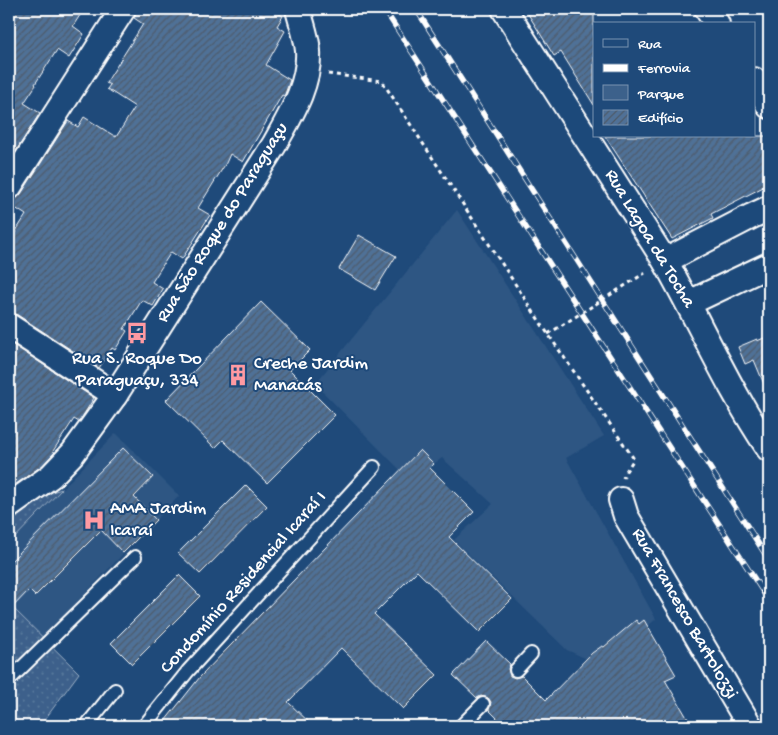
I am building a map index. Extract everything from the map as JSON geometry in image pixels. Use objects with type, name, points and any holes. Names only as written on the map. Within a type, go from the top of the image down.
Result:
[{"type":"street","points":[[9,188],[122,9]]},
{"type":"street","name":"Rua São Roque do Paraguaçu","points":[[9,506],[51,476],[73,453],[115,396],[274,145],[295,108],[307,71],[308,50],[298,9]]},
{"type":"street","name":"Rua Lagoa da Tocha","points":[[504,9],[665,261],[689,303],[747,416],[769,449]]},
{"type":"street","points":[[707,9],[716,22]]},
{"type":"street","points":[[665,261],[769,208]]},
{"type":"street","points":[[689,303],[769,265]]},
{"type":"street","points":[[9,326],[82,372],[115,396]]},
{"type":"street","name":"Rua Francesco Bartolozzi","points":[[621,500],[626,516],[750,726]]},
{"type":"lane","name":"Condomínio Residencial Icaraí I","points":[[144,726],[188,671],[374,467]]},
{"type":"lane","points":[[9,680],[135,558]]},
{"type":"lane","points":[[516,670],[532,654]]},
{"type":"lane","points":[[86,726],[115,690]]},
{"type":"lane","points":[[461,726],[483,704]]},
{"type":"path","points":[[307,71],[382,81],[548,334],[634,459]]},
{"type":"path","points":[[548,334],[665,261]]},
{"type":"shaded area","points":[[457,210],[604,436],[566,458],[656,619],[608,660],[587,659],[567,650],[454,540],[493,504],[442,458],[411,481],[315,384]]},
{"type":"shaded area","name":"AMA Jardim Icaraí","points":[[116,433],[179,496],[43,637],[9,604],[9,544]]},
{"type":"green space","points":[[62,489],[9,544],[9,517],[41,495]]},
{"type":"green space","points":[[9,604],[79,673],[40,726],[9,726]]},
{"type":"building","points":[[9,9],[84,9],[73,26],[84,34],[69,58],[57,50],[35,84],[24,103],[40,113],[9,162]]},
{"type":"building","points":[[137,9],[270,9],[283,16],[277,26],[285,31],[266,65],[290,80],[284,96],[282,95],[243,162],[230,154],[198,208],[210,215],[182,259],[171,252],[152,282],[163,289],[153,306],[142,300],[124,329],[127,331],[115,350],[112,348],[99,368],[16,314],[9,312],[9,242],[26,215],[9,204],[9,201],[16,199],[21,194],[68,121],[78,127],[84,117],[116,137],[135,107],[107,89],[110,85],[106,83],[143,24],[134,18]]},
{"type":"building","points":[[525,9],[594,9],[593,103],[561,52],[554,56]]},
{"type":"building","points":[[756,136],[769,136],[769,184],[711,214],[713,218],[672,239],[606,138],[756,138]]},
{"type":"building","points":[[359,235],[396,256],[375,290],[339,269]]},
{"type":"building","name":"Creche Jardim Manacás","points":[[261,302],[310,350],[290,370],[335,415],[267,483],[223,440],[215,448],[166,400]]},
{"type":"building","points":[[764,338],[769,349],[769,396],[754,360],[745,364],[738,347]]},
{"type":"building","points":[[9,342],[94,398],[79,422],[74,419],[53,451],[55,452],[42,466],[9,489]]},
{"type":"building","points":[[123,448],[153,477],[134,497],[156,520],[123,553],[101,530],[35,596],[29,590],[9,611],[9,563]]},
{"type":"building","points":[[420,450],[434,464],[430,468],[474,512],[449,537],[512,599],[479,632],[417,571],[374,614],[437,675],[403,709],[341,648],[288,702],[313,726],[161,726],[200,677]]},
{"type":"building","points":[[246,485],[267,506],[200,574],[178,553]]},
{"type":"building","points":[[179,575],[200,596],[132,664],[111,643]]},
{"type":"building","points":[[636,620],[639,624],[644,620],[676,675],[665,680],[692,726],[505,726],[489,710],[491,702],[488,698],[481,696],[477,698],[453,675],[486,641],[510,664],[508,669],[510,676],[515,678],[522,676],[546,700],[592,653],[602,646],[604,647]]},
{"type":"railway","points":[[384,9],[769,601]]},
{"type":"railway","points":[[416,9],[769,560]]},
{"type":"place","name":"Rua S. Roque Do Paraguaçu, 334","points":[[137,333]]},
{"type":"place","name":"Creche Jardim Manacás","points":[[238,375]]},
{"type":"place","name":"AMA Jardim Icaraí","points":[[94,520]]}]
